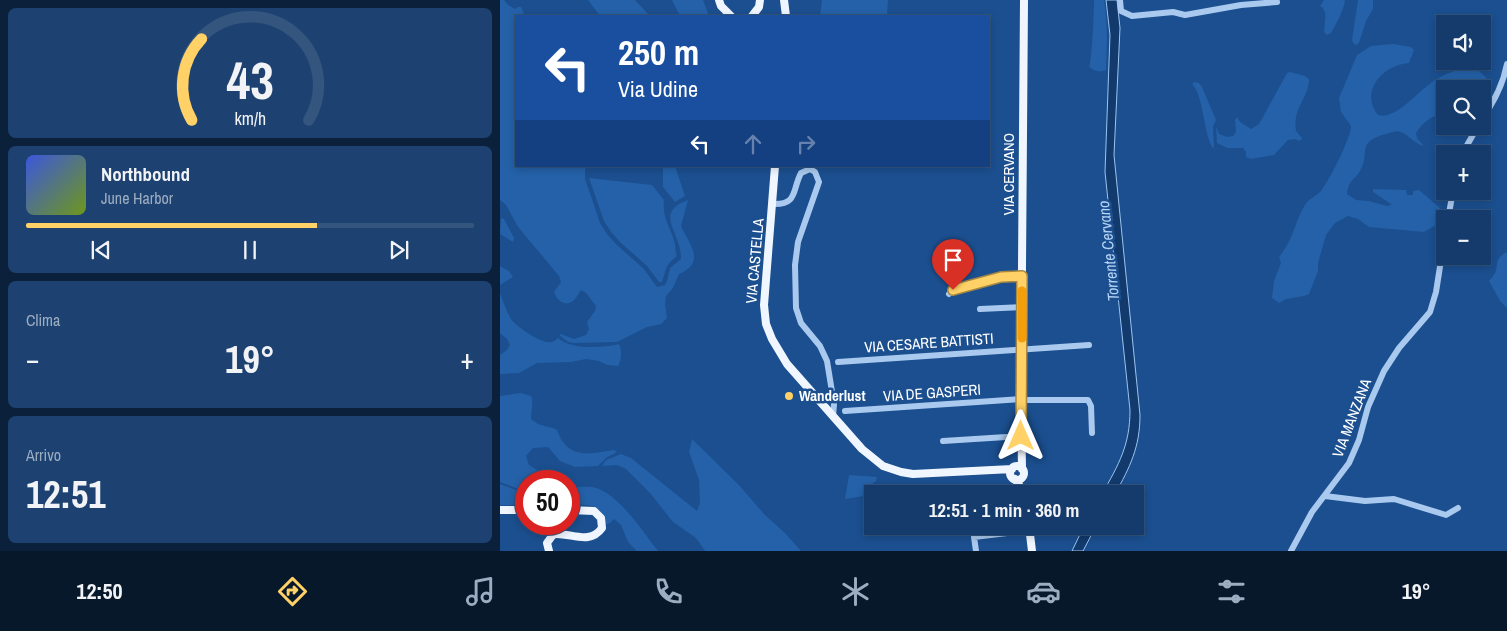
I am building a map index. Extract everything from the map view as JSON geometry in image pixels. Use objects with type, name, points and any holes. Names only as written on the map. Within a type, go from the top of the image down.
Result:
[{"type":"main road","points":[[719,0],[721,6],[730,15]]},
{"type":"main road","points":[[753,15],[759,7],[760,0]]},
{"type":"main road","points":[[784,0],[786,15]]},
{"type":"main road","name":"VIA CERVANO","points":[[1016,473],[1022,453],[1024,0]]},
{"type":"main road","name":"VIA CASTELLA","points":[[776,167],[764,305],[766,324],[783,358],[833,417],[879,463],[895,470],[923,474],[980,471],[1016,473]]},
{"type":"main road","points":[[1016,473],[1021,485]]},
{"type":"main road","points":[[500,510],[515,510]]},
{"type":"main road","points":[[563,535],[588,538],[596,535],[602,528],[601,518],[594,512],[580,511]]},
{"type":"main road","points":[[549,551],[547,543],[554,535]]},
{"type":"main road","points":[[1028,535],[1032,551]]},
{"type":"street","points":[[1120,0],[1121,11],[1132,16],[1173,12],[1185,15],[1241,5],[1277,2]]},
{"type":"street","points":[[1491,106],[1502,85],[1507,64]]},
{"type":"street","name":"VIA CASTELLA","points":[[773,204],[789,202],[801,173],[808,169],[816,172],[818,186],[800,231],[796,254],[796,308],[801,323],[820,346],[827,361],[834,404],[833,417]]},
{"type":"street","name":"VIA MANZANA","points":[[1291,551],[1312,512],[1350,463],[1359,440],[1368,407],[1384,371],[1399,348],[1430,312],[1436,292],[1440,265]]},
{"type":"street","points":[[950,294],[953,290],[997,278],[1022,276]]},
{"type":"street","points":[[980,309],[1022,307]]},
{"type":"street","points":[[1022,348],[1089,345]]},
{"type":"street","name":"VIA CESARE BATTISTI","points":[[838,362],[1022,348]]},
{"type":"street","name":"VIA DE GASPERI","points":[[846,411],[1021,400],[1088,400],[1091,406],[1092,433]]},
{"type":"street","points":[[944,441],[1021,436]]},
{"type":"street","points":[[1325,496],[1365,501],[1394,499],[1446,515],[1458,508]]},
{"type":"street","points":[[976,551],[974,537],[987,535]]},
{"type":"shaded area","points":[[500,0],[504,0],[515,9],[521,7],[526,15],[515,15],[515,167],[587,167],[585,169],[585,179],[600,223],[617,245],[644,269],[657,287],[665,285],[670,268],[681,259],[670,218],[672,211],[677,205],[688,200],[681,226],[691,246],[694,258],[692,264],[679,274],[673,288],[666,296],[667,318],[661,324],[647,327],[617,342],[568,342],[559,335],[574,339],[586,335],[589,329],[587,322],[595,311],[596,306],[586,293],[581,290],[576,299],[570,303],[564,303],[557,298],[554,292],[561,282],[559,276],[518,227],[506,205],[500,200]]},
{"type":"shaded area","points":[[588,0],[635,0],[649,15],[599,15]]},
{"type":"shaded area","points":[[672,0],[703,0],[709,15],[680,15]]},
{"type":"shaded area","points":[[822,0],[888,0],[887,15],[820,15]]},
{"type":"shaded area","points":[[1094,0],[1104,0],[1107,35],[1106,70],[1102,71],[1089,67]]},
{"type":"shaded area","points":[[1106,0],[1117,0],[1120,28],[1114,155],[1140,415],[1136,447],[1120,485],[1107,485],[1126,444],[1130,410],[1105,172],[1110,35]]},
{"type":"shaded area","points":[[1324,0],[1345,0],[1331,33],[1327,35],[1324,32],[1325,14],[1320,6]]},
{"type":"shaded area","points":[[1358,0],[1373,0],[1373,9],[1366,21],[1359,43],[1356,45],[1352,40]]},
{"type":"shaded area","points":[[1393,44],[1411,47],[1414,50],[1409,63],[1391,69],[1377,81],[1371,97],[1378,115],[1391,114],[1436,80],[1436,116],[1428,120],[1416,133],[1417,138],[1424,146],[1399,131],[1376,137],[1370,141],[1367,144],[1363,165],[1349,185],[1347,194],[1356,200],[1387,206],[1391,204],[1373,192],[1373,189],[1406,190],[1407,195],[1413,195],[1413,191],[1419,190],[1440,208],[1440,210],[1436,210],[1436,225],[1424,232],[1369,227],[1358,219],[1348,216],[1335,223],[1326,235],[1318,263],[1318,271],[1309,294],[1286,299],[1279,303],[1272,298],[1274,281],[1281,263],[1279,257],[1288,244],[1306,203],[1320,192],[1343,150],[1351,126],[1341,112],[1339,98],[1357,55],[1371,46]]},
{"type":"shaded area","points":[[1458,70],[1477,70],[1488,80],[1437,80]]},
{"type":"shaded area","points":[[1290,72],[1309,79],[1295,123],[1296,131],[1302,139],[1299,141],[1295,139],[1288,140],[1274,155],[1251,159],[1246,157],[1246,152],[1243,148],[1227,148],[1217,143],[1216,126],[1219,134],[1227,137],[1233,136],[1236,132],[1235,120],[1237,117],[1240,122],[1251,129],[1259,124],[1287,73]]},
{"type":"shaded area","points":[[1194,82],[1199,83],[1202,87],[1216,120],[1213,126],[1214,149],[1208,137],[1199,98],[1192,84]]},
{"type":"shaded area","points":[[663,167],[675,167],[685,196],[675,202],[663,187]]},
{"type":"shaded area","points":[[589,178],[652,185],[664,200],[664,213],[675,244],[677,256],[668,264],[662,282],[659,282],[647,266],[611,232],[604,221]]},
{"type":"shaded area","points":[[501,218],[504,219],[514,238],[513,242],[500,234]]},
{"type":"shaded area","points":[[1507,252],[1507,308],[1500,301],[1489,281],[1494,276],[1499,258]]},
{"type":"shaded area","points":[[500,266],[509,271],[513,277],[500,285]]},
{"type":"shaded area","points":[[500,293],[511,319],[527,333],[543,341],[552,342],[558,338],[571,345],[587,347],[619,344],[621,355],[618,366],[586,359],[571,362],[537,363],[519,373],[500,374],[500,355],[510,345],[507,339],[500,333]]},
{"type":"shaded area","points":[[521,393],[531,396],[531,419],[538,424],[556,429],[563,441],[574,451],[594,453],[614,450],[617,452],[606,458],[598,466],[575,467],[560,461],[548,447],[533,448],[526,456],[529,465],[537,470],[515,470],[515,488],[500,482],[500,396]]},
{"type":"shaded area","points":[[692,439],[738,484],[765,515],[801,551],[705,551],[696,538],[673,522],[650,493],[626,469],[617,465],[602,466],[606,460],[621,454],[631,458],[697,511],[700,503],[699,480],[689,452]]},
{"type":"shaded area","points":[[849,475],[877,477],[872,485],[864,485],[864,496],[845,499]]},
{"type":"shaded area","points":[[500,484],[515,490],[515,505],[500,505]]},
{"type":"shaded area","points":[[580,487],[592,487],[611,496],[638,524],[658,551],[637,551],[628,542],[621,525],[614,519],[604,525],[600,512],[588,505],[580,505]]},
{"type":"shaded area","points":[[1080,535],[1091,535],[1083,551],[1072,551]]},
{"type":"slow traffic","points":[[1022,291],[1022,338]]},
{"type":"place","name":"Wanderlust","points":[[789,396]]},
{"type":"route","points":[[953,290],[1001,277],[1022,276],[1021,436]]},
{"type":"water label","name":"Torrente Cervano","points":[[1108,251]]}]
